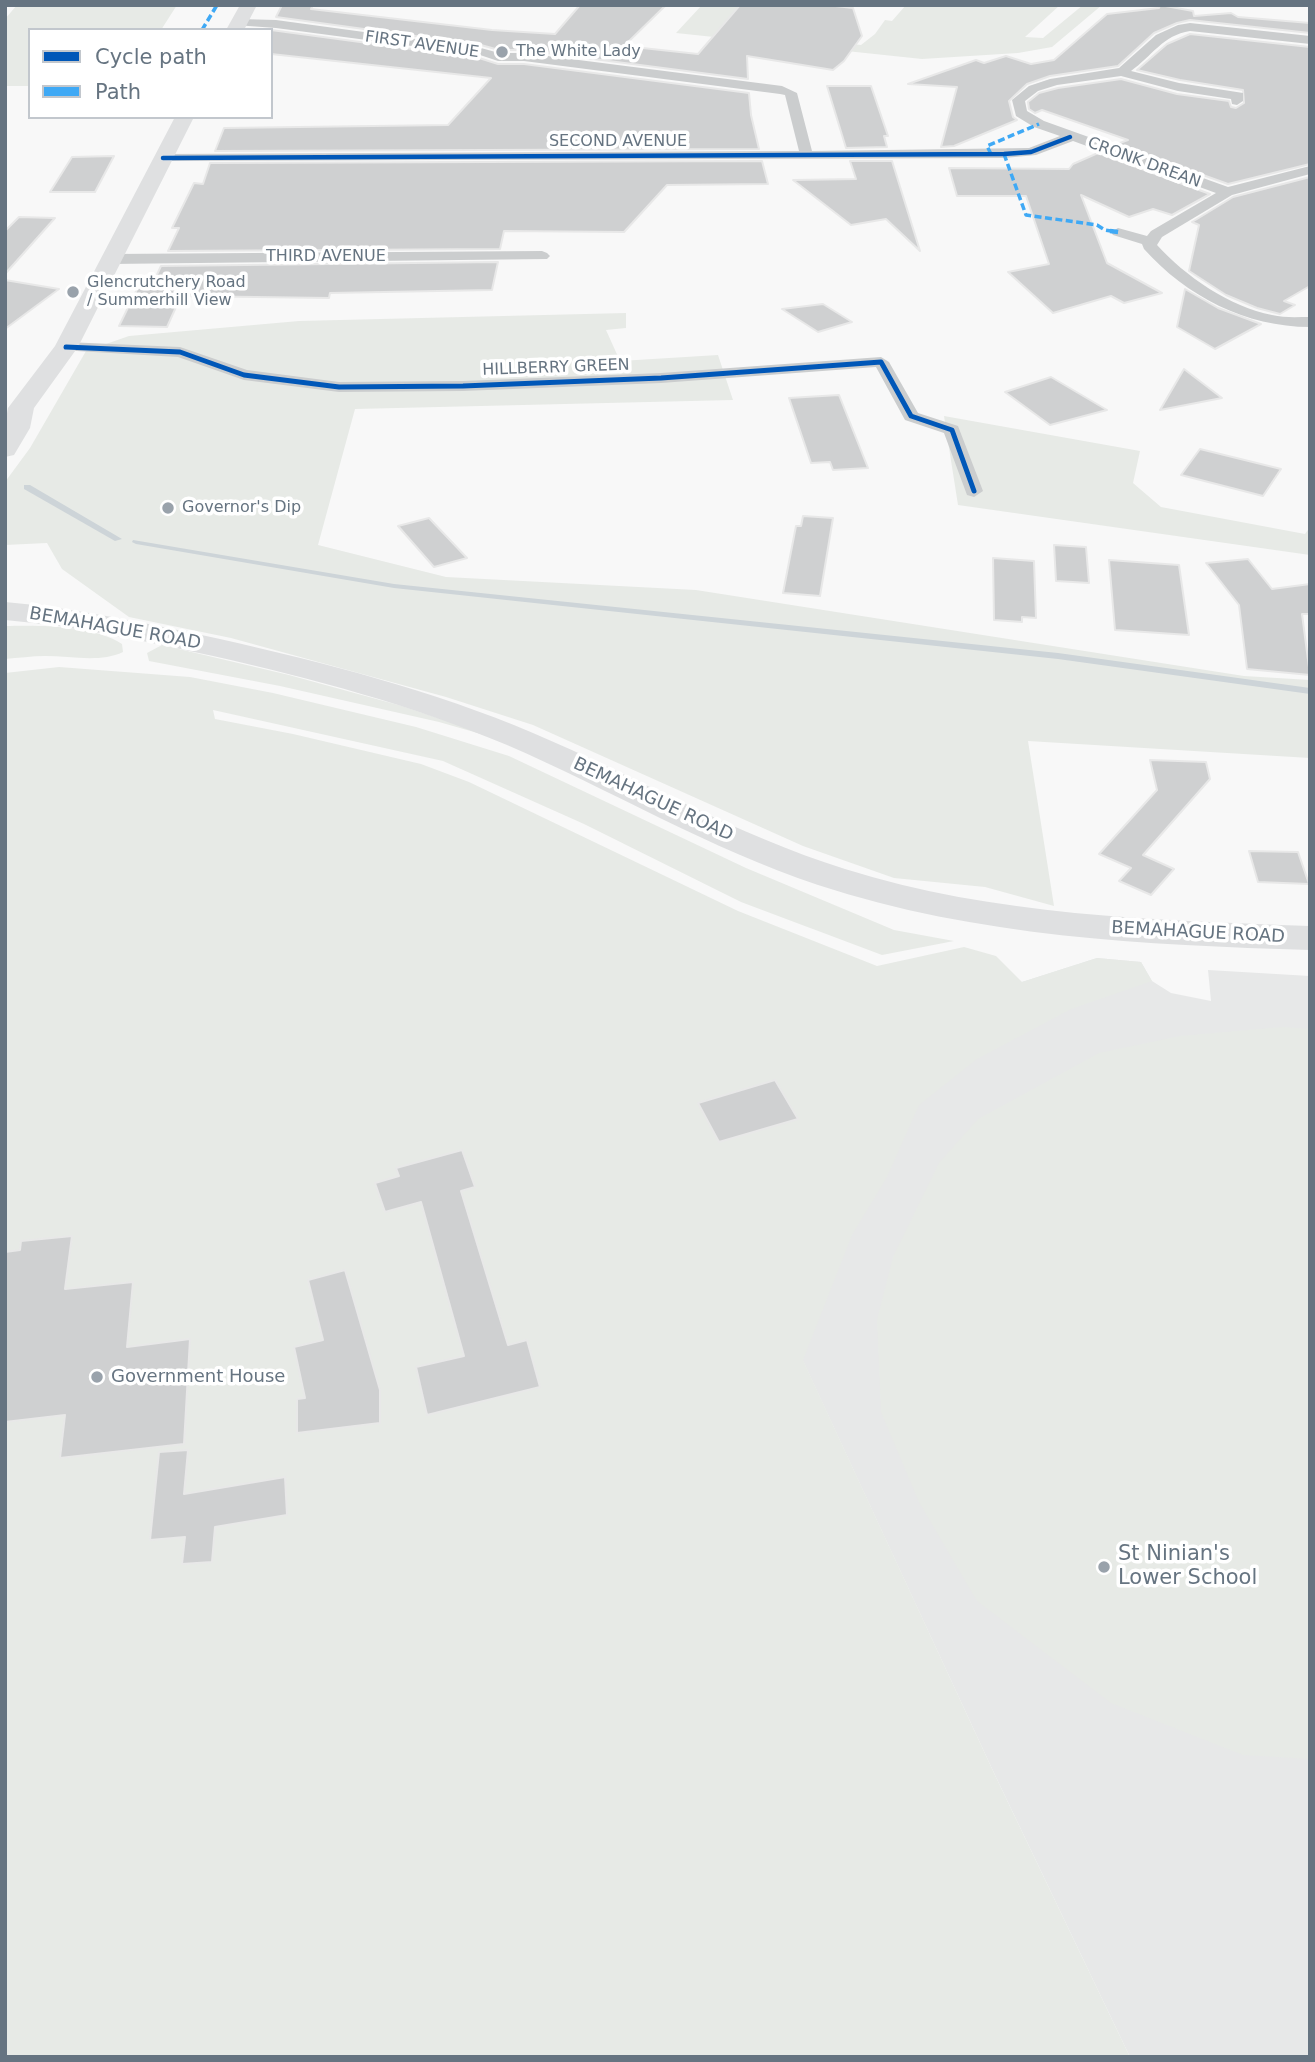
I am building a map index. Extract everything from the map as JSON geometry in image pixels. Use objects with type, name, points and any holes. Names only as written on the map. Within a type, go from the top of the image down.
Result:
[{"type":"highway","points":[[237,27],[249,5]]},
{"type":"highway","points":[[5,449],[17,428],[22,408],[66,347],[184,119]]},
{"type":"highway","name":"BEMAHAGUE ROAD","points":[[5,611],[127,627],[366,685],[475,720],[562,757],[730,837],[829,876],[915,901],[999,917],[1083,928],[1310,938]]},
{"type":"street","name":"FIRST AVENUE","points":[[237,27],[276,24],[498,57],[524,57],[782,90],[790,93],[807,156]]},
{"type":"street","points":[[1121,72],[1162,35],[1176,28],[1190,27],[1310,40]]},
{"type":"street","name":"CRONK DREAN","points":[[1227,192],[1070,137],[1028,119],[1021,113],[1018,100],[1030,91],[1051,84],[1084,76],[1121,72],[1178,87],[1238,96]]},
{"type":"street","name":"SECOND AVENUE","points":[[163,158],[1023,153],[1039,150],[1070,137]]},
{"type":"street","name":"CRONK DREAN","points":[[1150,242],[1156,234],[1227,192],[1310,170]]},
{"type":"street","points":[[1118,232],[1150,242],[1149,246],[1160,260],[1199,287],[1270,320],[1310,322]]},
{"type":"street","name":"THIRD AVENUE","points":[[110,259],[542,256]]},
{"type":"street","name":"HILLBERRY GREEN","points":[[66,347],[180,352],[244,375],[338,387],[463,386],[661,378],[881,362],[911,416],[953,430],[974,491]]},
{"type":"shaded area","points":[[17,5],[177,5],[162,28],[28,28],[28,86],[5,86],[5,19]]},
{"type":"shaded area","points":[[702,5],[740,5],[756,33],[861,45],[875,34],[885,20],[892,21],[906,5],[1060,5],[1025,37],[1043,38],[1083,5],[1102,5],[1052,47],[1018,53],[922,59],[676,33]]},
{"type":"shaded area","points":[[626,313],[626,328],[606,330],[620,361],[718,355],[733,400],[355,409],[318,545],[446,577],[696,590],[1244,676],[1310,680],[1310,758],[1028,741],[1054,906],[985,887],[894,878],[803,846],[533,725],[446,697],[231,638],[129,617],[62,569],[47,543],[5,545],[5,482],[30,448],[86,351],[129,336],[299,321]]},
{"type":"shaded area","points":[[944,416],[1140,451],[1133,483],[1161,507],[1305,534],[1310,527],[1310,555],[958,505]]},
{"type":"shaded area","points":[[5,626],[50,626],[97,633],[122,644],[123,652],[95,658],[45,656],[5,659]]},
{"type":"shaded area","points":[[162,645],[289,675],[402,706],[516,744],[439,722],[280,686],[149,661],[147,653]]},
{"type":"shaded area","name":"Government House","points":[[59,667],[190,677],[273,693],[416,727],[509,756],[746,868],[894,930],[954,941],[882,955],[741,902],[584,824],[443,761],[213,710],[215,719],[421,764],[469,782],[738,911],[877,966],[964,947],[996,956],[1022,982],[1097,958],[1141,962],[1152,981],[1071,1009],[977,1059],[919,1105],[887,1177],[852,1235],[803,1360],[994,1773],[1130,2057],[5,2057],[5,673]]},
{"type":"shaded area","name":"St Ninian's Lower School","points":[[1097,958],[1141,962],[1152,981],[1171,993],[1211,1001],[1208,970],[1310,976],[1310,2057],[1130,2057],[994,1773],[746,1238],[809,1050]]},
{"type":"shaded area","points":[[1282,1027],[1310,1029],[1310,1759],[1243,1755],[1111,1703],[977,1601],[919,1502],[881,1412],[877,1320],[893,1257],[939,1163],[978,1119],[1099,1053],[1180,1036]]},
{"type":"building","points":[[282,5],[313,5],[311,9],[492,30],[555,34],[580,5],[666,5],[624,46],[698,54],[740,5],[827,5],[853,8],[862,36],[844,61],[833,70],[747,56],[748,79],[524,50],[499,50],[481,45],[276,17]]},
{"type":"building","points":[[1160,5],[1193,11],[1194,16],[1231,13],[1238,17],[1310,23],[1310,33],[1190,20],[1177,23],[1154,33],[1118,66],[1050,76],[1027,84],[1009,101],[1013,117],[1017,120],[954,146],[941,147],[957,87],[908,84],[976,60],[984,63],[1006,56],[1031,64],[1054,60],[1107,14],[1159,8]]},
{"type":"building","points":[[273,30],[479,58],[498,64],[524,64],[749,93],[759,149],[215,151],[224,128],[448,125],[491,78],[273,54]]},
{"type":"building","points":[[1190,34],[1310,47],[1310,164],[1228,184],[1117,144],[1128,140],[1042,110],[1035,113],[1029,109],[1028,102],[1039,93],[1121,79],[1177,94],[1229,101],[1231,107],[1236,108],[1244,103],[1243,90],[1137,70],[1167,44]]},
{"type":"building","points":[[827,86],[871,86],[888,136],[884,136],[887,147],[846,148]]},
{"type":"building","points":[[1098,153],[1210,194],[1172,215],[1153,209],[1129,217],[1081,195],[1107,263],[1162,293],[1124,303],[1111,296],[1053,313],[1008,272],[1049,264],[1026,196],[957,196],[949,168],[1069,169],[1073,164]]},
{"type":"building","points":[[114,156],[95,192],[50,192],[72,157]]},
{"type":"building","points":[[762,161],[768,184],[667,185],[624,232],[504,231],[500,249],[168,251],[179,228],[172,228],[194,183],[203,184],[210,163]]},
{"type":"building","points":[[850,161],[892,161],[920,251],[886,219],[851,225],[793,180],[856,179]]},
{"type":"building","points":[[1310,177],[1310,286],[1284,301],[1295,305],[1280,314],[1257,308],[1226,295],[1189,271],[1199,225],[1192,222],[1233,197]]},
{"type":"building","points":[[19,217],[55,218],[5,274],[5,231]]},
{"type":"building","points":[[498,262],[492,290],[330,293],[329,298],[181,296],[167,327],[119,326],[141,281],[154,281],[161,266]]},
{"type":"building","points":[[5,280],[59,289],[5,329]]},
{"type":"building","points":[[1185,289],[1218,308],[1261,324],[1215,349],[1177,327]]},
{"type":"building","points":[[823,304],[852,322],[818,332],[782,309]]},
{"type":"building","points":[[1184,369],[1222,398],[1160,410]]},
{"type":"building","points":[[1051,377],[1107,410],[1050,425],[1005,392]]},
{"type":"building","points":[[839,395],[868,468],[833,470],[830,462],[811,463],[789,398]]},
{"type":"building","points":[[1200,449],[1281,469],[1263,496],[1181,475]]},
{"type":"building","points":[[803,516],[833,518],[820,596],[783,593],[796,526],[801,526]]},
{"type":"building","points":[[429,518],[467,558],[434,567],[398,526]]},
{"type":"building","points":[[1054,545],[1086,547],[1089,583],[1056,581]]},
{"type":"building","points":[[993,558],[1034,561],[1036,618],[1022,617],[1022,622],[994,620]]},
{"type":"building","points":[[1248,559],[1272,589],[1310,584],[1310,614],[1302,614],[1310,675],[1247,669],[1239,605],[1206,563]]},
{"type":"building","points":[[1109,560],[1179,565],[1189,635],[1115,630]]},
{"type":"building","points":[[1150,760],[1206,762],[1210,779],[1143,855],[1174,869],[1151,895],[1119,881],[1131,868],[1099,854],[1157,790]]},
{"type":"building","points":[[1249,851],[1298,852],[1309,884],[1258,882]]},
{"type":"building","points":[[775,1080],[798,1119],[719,1142],[698,1103]]},
{"type":"building","points":[[462,1150],[475,1187],[461,1191],[508,1345],[527,1340],[540,1387],[427,1415],[416,1367],[464,1356],[421,1202],[385,1212],[375,1183],[399,1176],[396,1168]]},
{"type":"building","name":"Government House","points":[[72,1236],[65,1289],[133,1282],[127,1347],[190,1339],[184,1444],[60,1458],[65,1415],[5,1422],[5,1252],[20,1250],[21,1241]]},
{"type":"building","points":[[345,1270],[380,1390],[380,1423],[297,1433],[297,1399],[305,1398],[294,1347],[323,1340],[308,1280]]},
{"type":"building","points":[[188,1450],[184,1494],[285,1477],[287,1515],[215,1527],[212,1562],[182,1564],[185,1537],[150,1540],[159,1452]]},
{"type":"waterway","points":[[27,487],[118,539]]},
{"type":"waterway","points":[[136,542],[394,586],[1058,656],[1310,691]]},
{"type":"marked path","points":[[203,28],[217,5]]},
{"type":"marked path","points":[[991,154],[987,146],[1039,124]]},
{"type":"marked path","points":[[1004,154],[1026,215],[1097,225],[1105,230],[1118,232]]},
{"type":"cycle path","points":[[163,158],[1004,154],[1031,152],[1070,137]]},
{"type":"cycle path","points":[[66,347],[180,352],[244,375],[339,387],[463,386],[661,378],[881,362],[911,416],[952,430],[974,491]]},
{"type":"place","name":"The White Lady","points":[[502,52]]},
{"type":"place","name":"Glencrutchery Road / Summerhill View","points":[[73,292]]},
{"type":"place","name":"Governor's Dip","points":[[168,508]]},
{"type":"place","name":"Government House","points":[[97,1377]]},
{"type":"place","name":"St Ninian's Lower School","points":[[1104,1567]]}]
